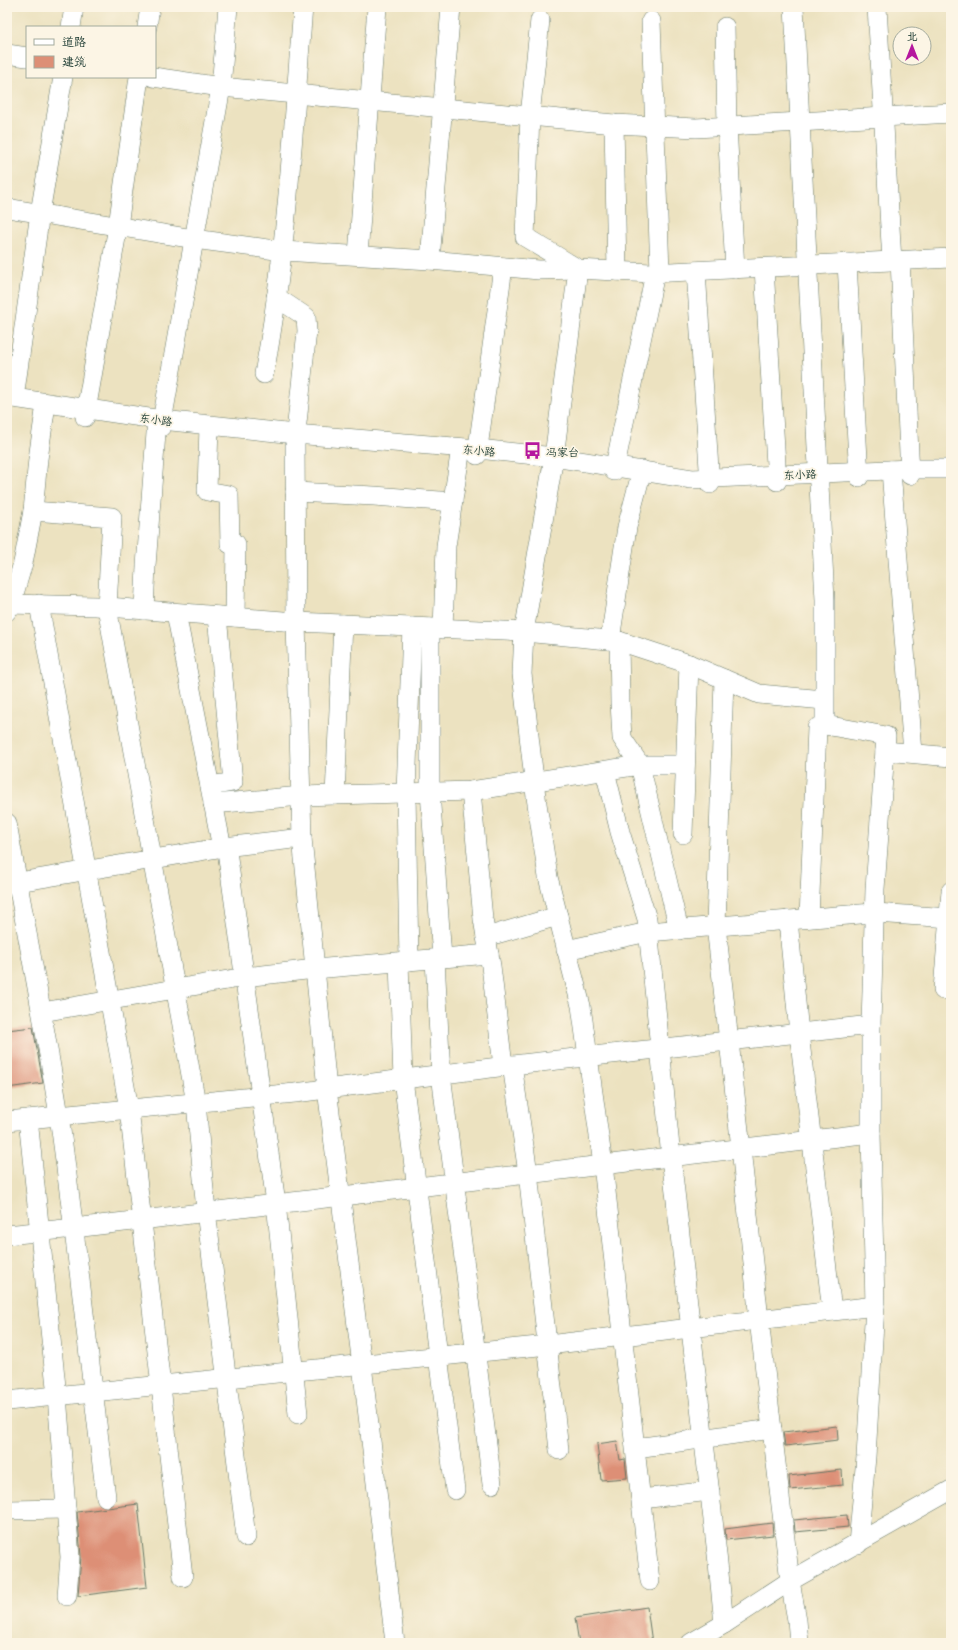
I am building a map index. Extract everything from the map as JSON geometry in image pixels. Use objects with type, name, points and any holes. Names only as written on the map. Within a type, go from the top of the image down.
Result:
[{"type":"street","points":[[71,26],[74,7]]},
{"type":"street","points":[[147,26],[150,7]]},
{"type":"street","points":[[144,610],[146,566],[159,424],[221,87],[228,7]]},
{"type":"street","points":[[264,374],[273,327],[283,251],[303,7]]},
{"type":"street","points":[[358,255],[376,7]]},
{"type":"street","points":[[430,260],[451,7]]},
{"type":"street","points":[[794,7],[825,600],[824,700],[826,725]]},
{"type":"street","points":[[877,7],[883,118],[896,261],[901,472],[913,753]]},
{"type":"street","points":[[540,20],[530,116],[525,237],[578,269]]},
{"type":"street","points":[[615,469],[658,273],[651,21]]},
{"type":"street","points":[[725,27],[727,126],[735,269]]},
{"type":"street","points":[[7,54],[26,57]]},
{"type":"street","points":[[156,77],[221,87],[370,102],[614,124],[696,128],[951,113]]},
{"type":"street","points":[[9,400],[63,78]]},
{"type":"street","points":[[85,413],[118,226],[139,78]]},
{"type":"street","points":[[614,124],[617,271]]},
{"type":"street","points":[[7,208],[194,239],[283,251],[430,260],[540,270],[578,269],[658,273],[951,258]]},
{"type":"street","points":[[847,263],[858,474]]},
{"type":"street","points":[[455,1490],[403,1079],[406,793],[428,628],[446,546],[453,502],[469,451],[503,267]]},
{"type":"street","points":[[764,268],[777,478]]},
{"type":"street","points":[[578,269],[553,459],[524,632],[522,674],[534,782],[548,877],[581,1006],[602,1165],[636,1448],[650,1581]]},
{"type":"street","points":[[696,271],[710,481]]},
{"type":"street","points":[[276,297],[306,316],[307,331],[295,438],[296,622],[302,838],[327,1088],[394,1637]]},
{"type":"street","name":"东小路","points":[[9,400],[45,407],[159,424],[295,438],[553,459],[641,473],[689,484],[710,481],[951,469]]},
{"type":"street","points":[[45,407],[33,511],[23,563],[8,606],[40,604],[107,607],[296,622],[524,632],[614,641],[689,664],[759,694],[824,700]]},
{"type":"street","points":[[209,429],[207,491],[229,495],[230,544],[236,544],[226,617],[233,782],[210,786]]},
{"type":"street","name":"东小路","points":[[901,472],[951,474]]},
{"type":"street","points":[[641,473],[627,527],[614,641],[622,738],[640,765],[679,930]]},
{"type":"street","points":[[295,492],[453,502]]},
{"type":"street","points":[[33,511],[112,517],[107,607],[196,1102],[206,1211],[228,1378],[246,1537]]},
{"type":"street","points":[[40,604],[128,1109],[183,1577]]},
{"type":"street","points":[[176,613],[221,843],[227,851],[276,1203],[298,1414]]},
{"type":"street","points":[[335,795],[343,624]]},
{"type":"street","points":[[428,628],[430,792],[439,958],[441,1074],[492,1484]]},
{"type":"street","points":[[683,834],[689,664]]},
{"type":"street","points":[[724,679],[716,926],[742,1148],[759,1320],[790,1581],[797,1620],[799,1643]]},
{"type":"street","points":[[809,918],[816,728],[826,725],[886,736],[875,913],[871,1026],[871,1133],[875,1306],[866,1457],[858,1544]]},
{"type":"street","points":[[885,751],[951,757]]},
{"type":"street","points":[[213,804],[300,796],[472,791],[640,765],[685,765]]},
{"type":"street","points":[[605,771],[620,832],[647,920],[671,1156],[724,1624]]},
{"type":"street","points":[[472,791],[482,919],[507,1066],[528,1173],[559,1450]]},
{"type":"street","points":[[7,823],[12,883],[42,1012],[59,1116],[106,1497]]},
{"type":"street","points":[[12,883],[224,847],[302,838]]},
{"type":"street","points":[[943,990],[951,891]]},
{"type":"street","points":[[566,950],[648,932],[809,918],[875,913],[950,918]]},
{"type":"street","points":[[42,1012],[245,977],[439,958],[487,945],[558,916]]},
{"type":"street","points":[[788,920],[799,1033],[832,1311]]},
{"type":"street","points":[[7,1121],[262,1096],[507,1066],[871,1026]]},
{"type":"street","points":[[28,1120],[57,1396],[70,1556],[67,1596]]},
{"type":"street","points":[[7,1235],[871,1133]]},
{"type":"street","points":[[7,1401],[476,1353],[875,1306]]},
{"type":"street","points":[[636,1448],[772,1429]]},
{"type":"street","points":[[691,1643],[724,1624],[790,1581],[858,1544],[951,1490]]},
{"type":"street","points":[[641,1499],[710,1491]]},
{"type":"street","points":[[7,1510],[66,1509]]},
{"type":"building","points":[[33,1027],[43,1083],[7,1088],[7,1030]]},
{"type":"building","points":[[837,1426],[838,1440],[785,1446],[783,1432]]},
{"type":"building","points":[[617,1441],[620,1460],[625,1459],[627,1478],[601,1480],[597,1444]]},
{"type":"building","points":[[842,1470],[843,1485],[790,1490],[789,1476]]},
{"type":"building","points":[[138,1504],[147,1587],[78,1596],[81,1556],[77,1512]]},
{"type":"building","points":[[847,1515],[848,1527],[795,1532],[794,1520]]},
{"type":"building","points":[[772,1523],[773,1535],[726,1540],[725,1529]]},
{"type":"building","points":[[647,1607],[652,1643],[579,1643],[575,1618]]},
{"type":"place","name":"冯家台","points":[[533,451]]}]
